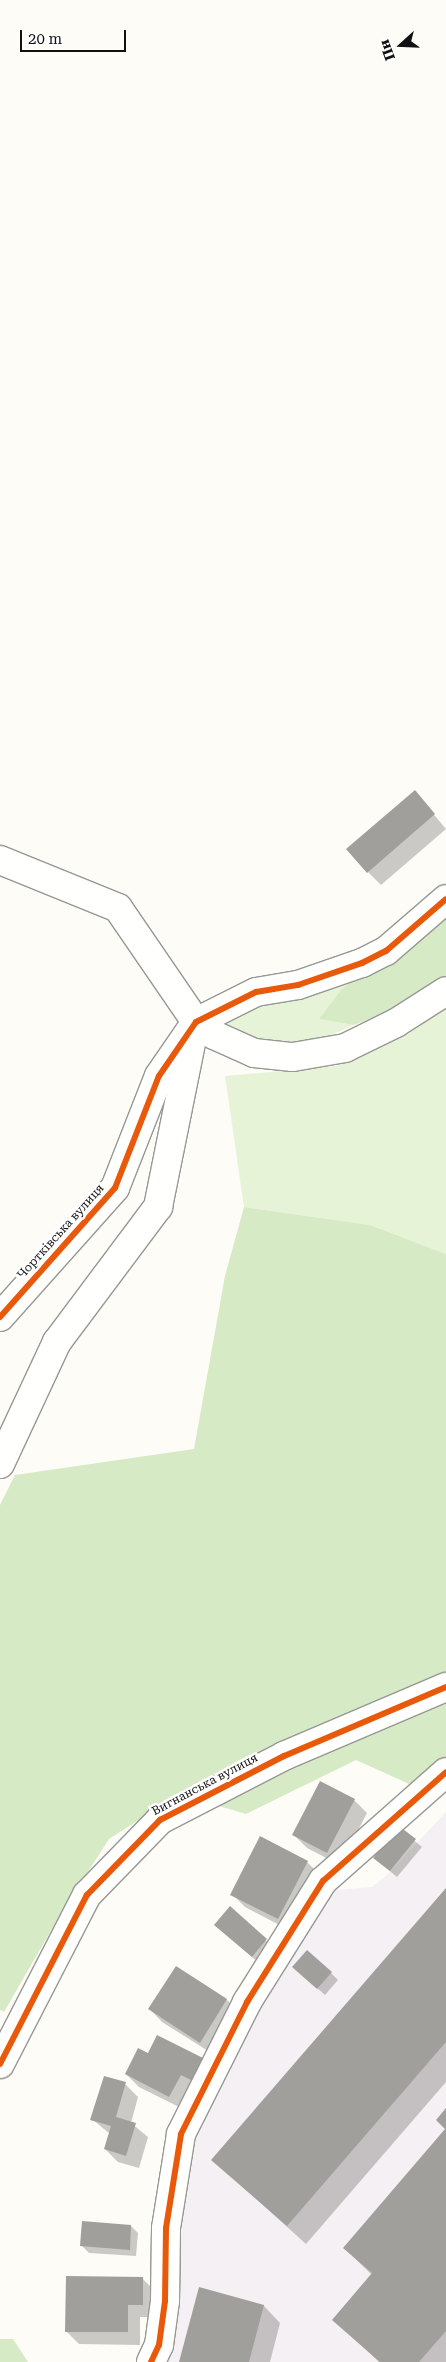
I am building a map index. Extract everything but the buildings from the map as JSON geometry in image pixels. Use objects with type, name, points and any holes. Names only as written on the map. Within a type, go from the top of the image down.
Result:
[{"type":"street","points":[[0,860],[118,908],[196,1022],[233,1046],[254,1053],[294,1057],[345,1048],[396,1023],[446,991]]},
{"type":"street","points":[[196,1022],[256,992],[298,985],[362,963],[386,951],[446,898]]},
{"type":"street","points":[[0,1464],[57,1342],[158,1207],[196,1022]]},
{"type":"street","name":"Чортківська вулиця","points":[[0,1317],[115,1188],[159,1076],[196,1022]]},
{"type":"street","name":"Вигнанська вулиця","points":[[0,2064],[87,1895],[160,1820],[284,1756],[446,1687]]},
{"type":"street","points":[[151,2362],[159,2345],[165,2301],[166,2228],[181,2134],[247,2002],[323,1881],[446,1772]]},
{"type":"shaded area","points":[[446,1812],[446,2362],[159,2362],[175,2306],[189,2148],[203,2108],[282,1965],[335,1890],[372,1887],[387,1875]]},
{"type":"green space","points":[[446,909],[446,979],[407,1004],[354,1025],[319,1019],[342,989]]},
{"type":"green space","points":[[378,962],[320,1019],[354,1025],[331,1035],[274,1046],[253,1044],[229,1029],[226,1017]]},
{"type":"green space","points":[[446,1008],[446,1254],[370,1225],[244,1207],[225,1076],[337,1066],[408,1034]]},
{"type":"green space","points":[[244,1207],[370,1225],[446,1254],[446,1760],[416,1787],[356,1760],[246,1814],[189,1797],[148,1814],[109,1839],[57,1920],[4,2012],[0,2010],[0,1505],[15,1475],[194,1449],[225,1276]]},
{"type":"green space","points":[[0,2339],[13,2339],[28,2362],[0,2362]]},
{"type":"cycle path","points":[[0,1317],[115,1188],[159,1076],[196,1022],[256,992],[298,985],[362,963],[386,951],[446,899]]},
{"type":"cycle path","points":[[0,2064],[87,1895],[160,1820],[284,1756],[446,1687]]},
{"type":"cycle path","points":[[151,2362],[159,2345],[165,2301],[166,2228],[181,2134],[247,2002],[323,1881],[446,1772]]}]
